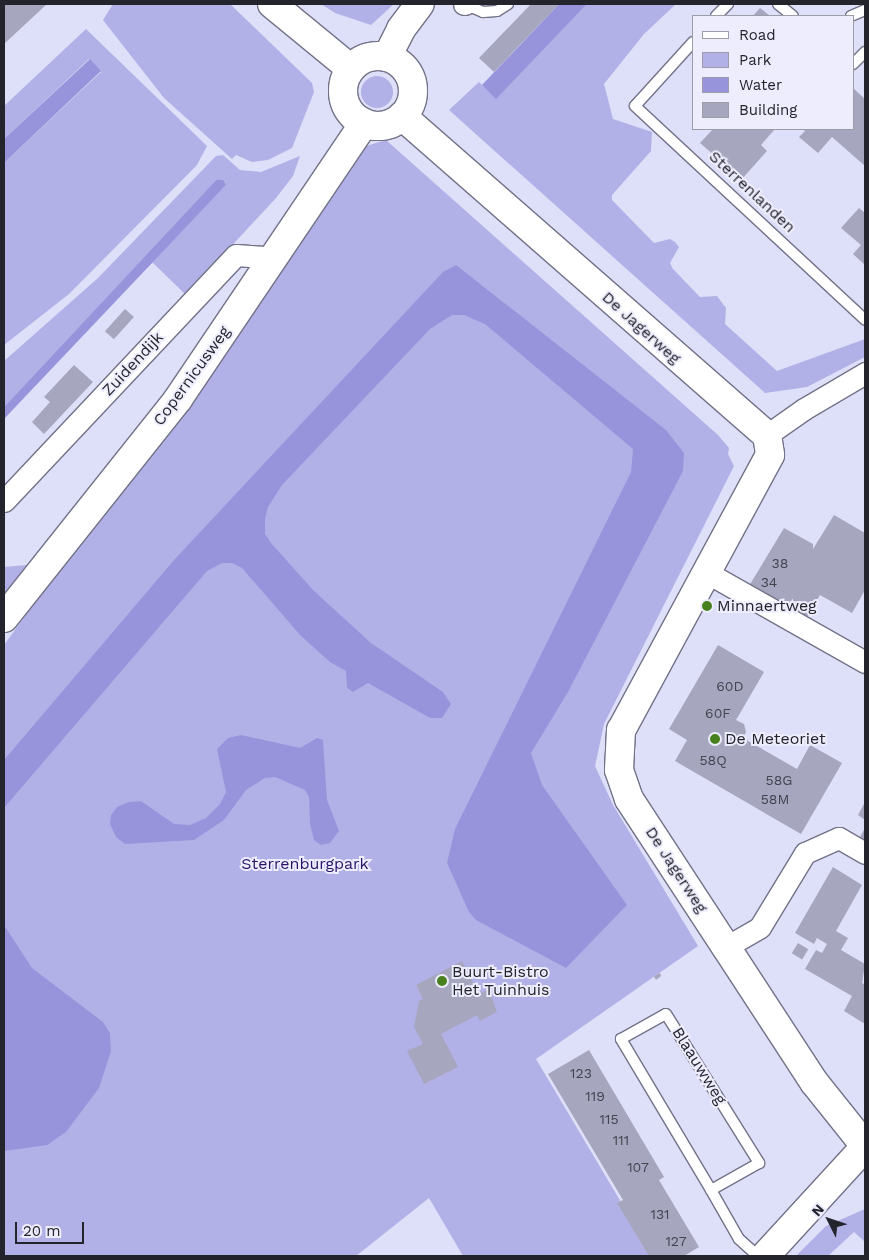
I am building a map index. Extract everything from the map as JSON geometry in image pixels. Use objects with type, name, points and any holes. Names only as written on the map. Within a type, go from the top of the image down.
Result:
[{"type":"street","points":[[272,4],[351,68]]},
{"type":"street","points":[[387,57],[401,29],[420,4]]},
{"type":"street","points":[[387,57],[400,64],[412,83],[412,100],[402,116],[383,126],[364,123],[352,115],[344,102],[343,88],[351,68],[363,59],[387,57]]},
{"type":"street","name":"De Jagerweg","points":[[402,116],[767,435],[770,455],[621,730],[620,770],[629,799],[814,1082],[865,1146]]},
{"type":"street","name":"Copernicusweg","points":[[4,618],[178,399],[275,258],[364,123]]},
{"type":"street","name":"Zuidendijk","points":[[4,501],[236,255],[275,258]]},
{"type":"street","points":[[767,435],[804,409],[865,373]]},
{"type":"street","points":[[706,572],[863,654]]},
{"type":"street","points":[[726,947],[760,927],[805,853],[839,838],[865,853]]},
{"type":"street","points":[[764,1256],[865,1146]]},
{"type":"lane","points":[[464,4],[483,12],[498,11],[508,4]]},
{"type":"lane","points":[[717,15],[728,4]]},
{"type":"lane","points":[[778,4],[792,15]]},
{"type":"lane","points":[[853,15],[865,10]]},
{"type":"lane","name":"Sterrenlanden","points":[[692,43],[635,106],[865,320]]},
{"type":"lane","points":[[854,63],[865,52]]},
{"type":"lane","name":"Blaauwweg","points":[[711,1190],[759,1163],[666,1014],[621,1039],[740,1239],[758,1256]]},
{"type":"green space","points":[[113,4],[230,4],[312,83],[314,92],[292,148],[268,160],[252,162],[236,155],[232,159],[164,98],[103,20]]},
{"type":"green space","points":[[321,4],[394,4],[371,25],[335,13]]},
{"type":"green space","points":[[587,4],[676,4],[644,34],[604,84],[613,119],[652,132],[651,151],[612,195],[612,200],[654,243],[670,239],[675,242],[679,247],[670,263],[673,269],[700,297],[717,296],[726,308],[725,324],[777,371],[865,339],[865,357],[807,387],[765,393],[449,110],[479,82],[496,98]]},
{"type":"green space","points":[[86,29],[207,146],[197,165],[69,294],[4,345],[4,163],[101,72],[89,59],[4,139],[4,106]]},
{"type":"green space","points":[[377,76],[383,77],[388,81],[392,86],[392,98],[388,103],[383,107],[377,108],[371,107],[366,103],[362,98],[361,92],[362,86],[366,81],[371,77]]},
{"type":"green space","name":"Sterrenburgpark","points":[[386,140],[718,435],[729,448],[728,454],[734,466],[604,724],[595,766],[613,805],[698,946],[536,1059],[653,1256],[463,1256],[429,1198],[356,1256],[4,1256],[4,645],[366,146]]},
{"type":"green space","points":[[223,155],[240,170],[261,172],[300,156],[293,176],[276,198],[186,295],[152,262],[226,185],[216,180],[4,407],[4,361],[98,278],[216,156]]},
{"type":"green space","points":[[27,565],[4,596],[4,567]]},
{"type":"green space","points":[[865,1209],[865,1242],[854,1232],[828,1256],[796,1256],[826,1226]]},
{"type":"water","points":[[559,4],[587,4],[496,99],[482,85]]},
{"type":"water","points":[[90,59],[101,71],[4,163],[4,139]]},
{"type":"water","points":[[216,180],[223,180],[226,185],[4,419],[4,407]]},
{"type":"water","points":[[456,265],[666,430],[684,453],[683,471],[568,692],[531,753],[542,785],[627,905],[566,968],[476,920],[469,912],[447,863],[455,829],[631,472],[633,449],[485,324],[464,315],[452,315],[430,329],[282,485],[268,507],[265,519],[265,534],[271,543],[313,590],[371,643],[443,692],[451,704],[442,718],[430,718],[368,683],[353,692],[347,688],[346,671],[330,662],[300,635],[242,568],[232,563],[222,563],[207,571],[4,808],[4,760],[174,560],[443,272]]},
{"type":"water","points":[[241,735],[300,748],[317,738],[323,740],[327,800],[339,831],[330,843],[321,845],[314,840],[310,824],[309,797],[305,790],[275,777],[265,778],[246,790],[224,820],[194,840],[125,844],[116,837],[110,824],[111,815],[117,807],[129,802],[141,801],[174,824],[190,825],[206,818],[220,804],[226,792],[217,749],[228,738]]},
{"type":"water","points":[[4,925],[32,968],[103,1022],[110,1033],[111,1051],[99,1088],[66,1132],[47,1145],[4,1151]]},
{"type":"building","points":[[4,4],[47,4],[4,44]]},
{"type":"building","points":[[531,4],[559,4],[494,72],[479,58]]},
{"type":"building","points":[[760,8],[769,15],[754,15]]},
{"type":"building","points":[[854,89],[865,99],[865,166],[832,137],[818,153],[799,137],[805,131],[804,130],[854,130]]},
{"type":"building","points":[[712,130],[774,130],[761,145],[767,151],[742,179],[700,143]]},
{"type":"building","points":[[859,208],[865,213],[865,265],[853,254],[861,245],[841,228]]},
{"type":"building","points":[[125,309],[134,317],[114,339],[105,331]]},
{"type":"building","points":[[74,365],[93,382],[44,434],[32,422],[50,402],[44,397]]},
{"type":"building","points":[[834,515],[865,533],[865,590],[852,613],[820,595],[806,619],[749,586],[784,528],[813,544],[813,549]]},
{"type":"building","name":"De Meteoriet","points":[[718,645],[764,672],[736,720],[744,724],[746,732],[743,738],[797,769],[810,745],[842,763],[801,834],[675,761],[687,740],[669,729]]},
{"type":"building","points":[[865,802],[865,820],[858,815]]},
{"type":"building","points":[[865,828],[865,840],[860,837]]},
{"type":"building","points":[[833,867],[862,885],[836,931],[848,938],[841,950],[865,964],[862,983],[865,985],[865,1024],[844,1011],[852,996],[805,969],[816,950],[822,953],[827,944],[817,938],[814,944],[795,933]]},
{"type":"building","points":[[798,943],[808,949],[802,959],[792,953]]},
{"type":"building","points":[[462,961],[479,994],[489,989],[497,1012],[480,1021],[477,1015],[441,1034],[458,1067],[424,1084],[407,1051],[423,1044],[414,1027],[419,1001],[423,999],[416,985]]},
{"type":"building","points":[[660,973],[661,976],[656,980],[654,976]]},
{"type":"building","points":[[589,1050],[664,1177],[659,1180],[699,1247],[684,1256],[649,1256],[617,1203],[623,1200],[548,1074]]},
{"type":"place","name":"Minnaertweg","points":[[707,606]]},
{"type":"place","name":"De Meteoriet","points":[[715,739]]},
{"type":"place","name":"Buurt-Bistro Het Tuinhuis","points":[[442,981]]}]
